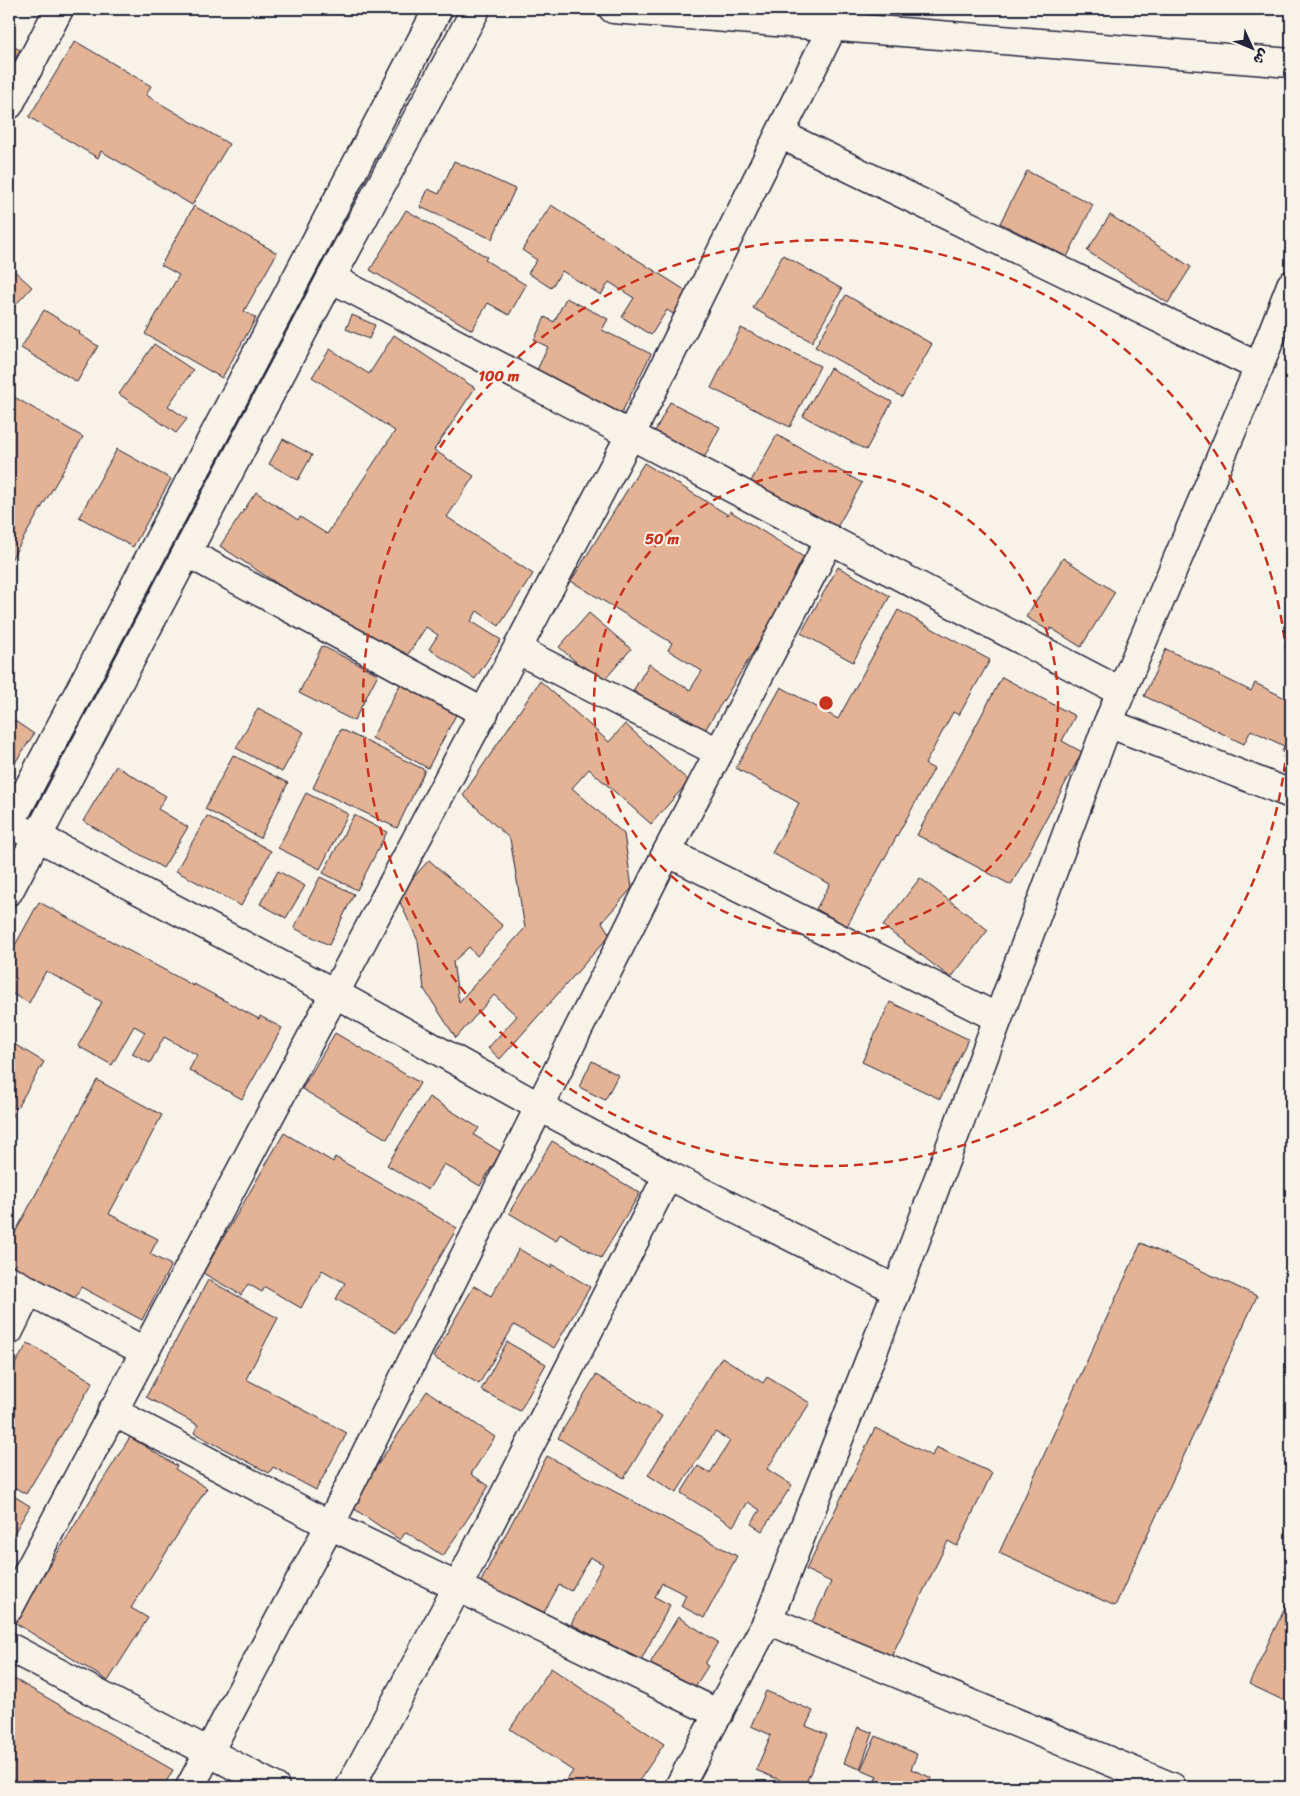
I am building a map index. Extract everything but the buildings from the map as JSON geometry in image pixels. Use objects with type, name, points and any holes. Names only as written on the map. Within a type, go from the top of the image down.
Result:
[{"type":"street","points":[[9,106],[59,9]]},
{"type":"street","points":[[438,9],[9,824],[38,837],[336,994],[538,1106],[668,1175],[897,1290]]},
{"type":"street","points":[[9,891],[331,278],[476,9]]},
{"type":"street","points":[[613,9],[832,28],[1291,63]]},
{"type":"street","points":[[13,1592],[336,994],[518,650],[631,434],[832,28]]},
{"type":"street","points":[[780,134],[1259,367]]},
{"type":"street","points":[[331,278],[1121,692]]},
{"type":"street","points":[[680,1787],[768,1620],[897,1290],[1108,723],[1259,367],[1291,285]]},
{"type":"street","points":[[190,1787],[330,1524],[538,1106],[718,752],[830,539]]},
{"type":"street","points":[[188,553],[484,713]]},
{"type":"street","points":[[518,650],[718,752]]},
{"type":"street","points":[[1108,723],[1291,794]]},
{"type":"street","points":[[667,852],[998,1018]]},
{"type":"street","points":[[350,1787],[457,1588],[668,1175]]},
{"type":"street","points":[[9,1330],[19,1285],[144,1351]]},
{"type":"street","points":[[112,1411],[457,1588],[719,1714]]},
{"type":"street","points":[[768,1620],[1172,1787]]},
{"type":"street","points":[[9,1647],[276,1787]]}]
